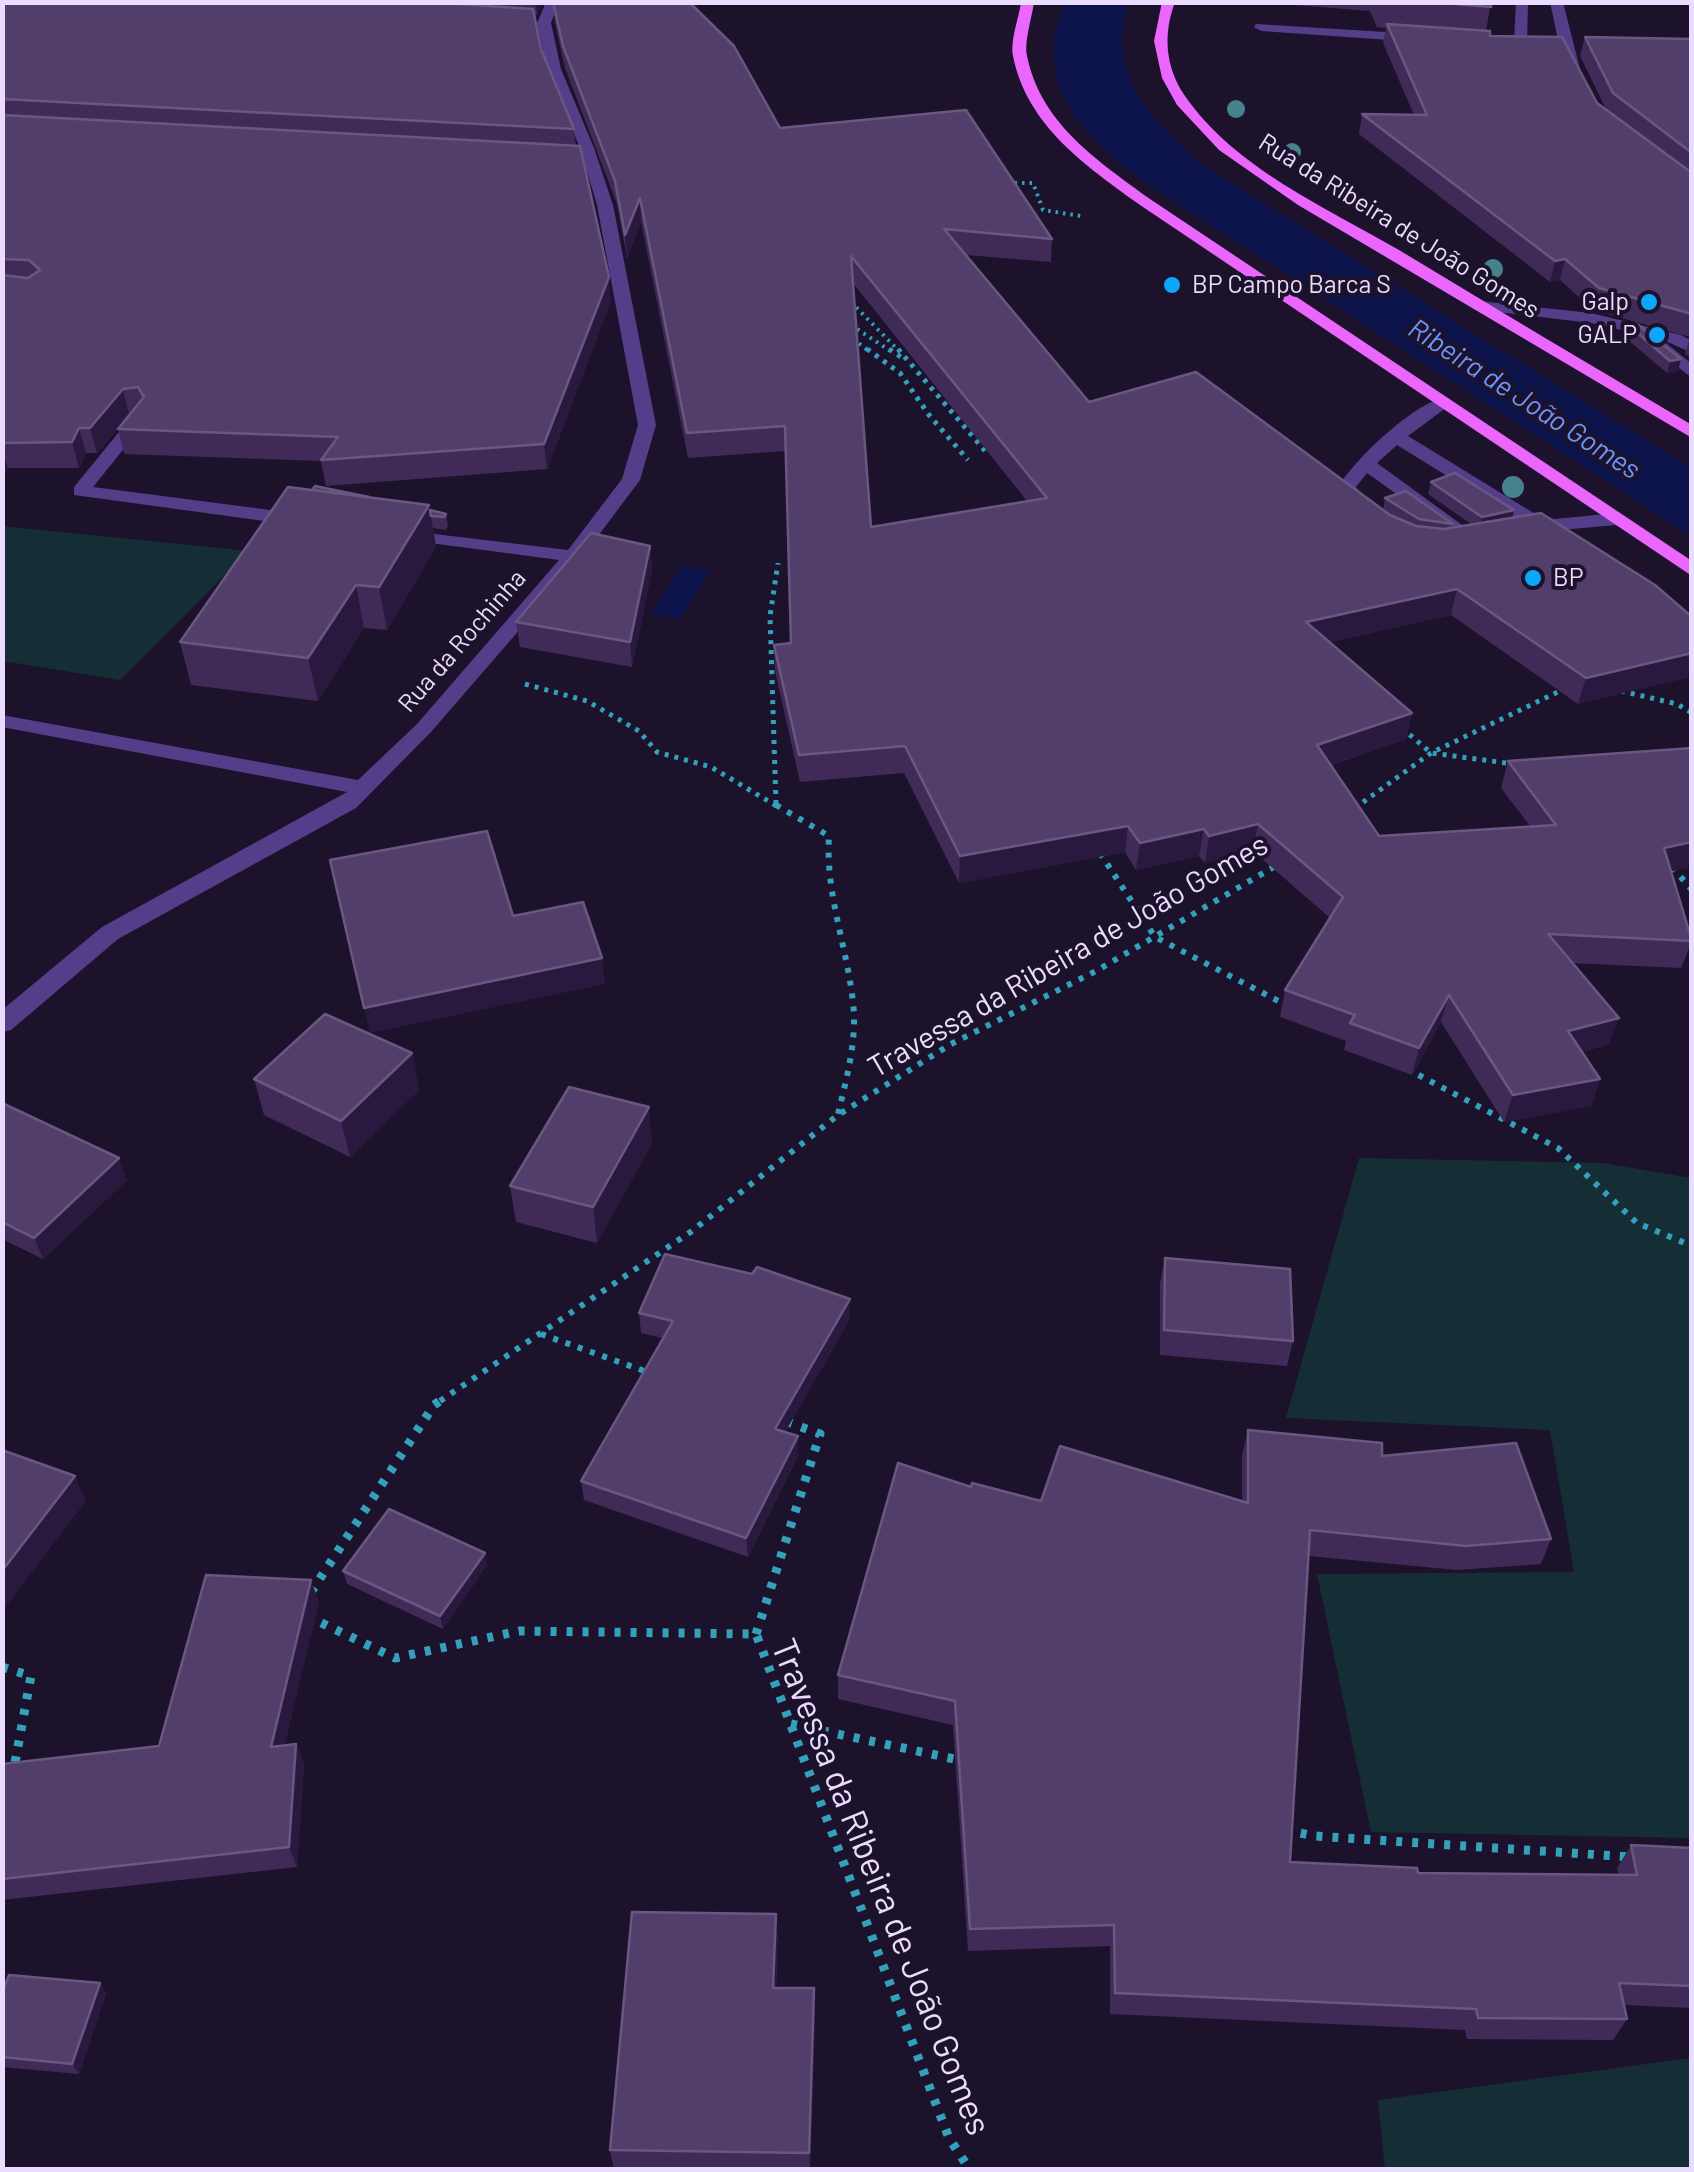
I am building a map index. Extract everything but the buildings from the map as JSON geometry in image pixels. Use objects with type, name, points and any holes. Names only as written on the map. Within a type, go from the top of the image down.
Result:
[{"type":"main road","points":[[1028,2],[1018,53],[1038,104],[1073,150],[1692,570]]},
{"type":"main road","name":"Rua da Ribeira de João Gomes","points":[[1169,2],[1160,20],[1158,43],[1162,60],[1182,102],[1206,129],[1308,202],[1692,433]]},
{"type":"street","points":[[526,22],[544,23],[553,2]]},
{"type":"street","points":[[1480,42],[1520,45],[1522,2]]},
{"type":"street","points":[[1556,2],[1568,54],[1583,86]]},
{"type":"street","name":"Rua da Rochinha","points":[[2,1024],[110,933],[348,803],[424,728],[573,556],[632,480],[647,425],[604,205],[554,69],[544,23]]},
{"type":"street","points":[[1261,27],[1440,40]]},
{"type":"street","points":[[571,160],[591,161]]},
{"type":"street","points":[[1479,306],[1678,337],[1692,348]]},
{"type":"street","points":[[1638,330],[1687,323]]},
{"type":"street","points":[[1638,330],[1692,373]]},
{"type":"street","points":[[1388,528],[1359,507],[1347,487],[1352,474],[1399,438],[1415,418],[1441,403]]},
{"type":"street","points":[[138,420],[80,492],[317,522]]},
{"type":"street","points":[[1399,438],[1541,526]]},
{"type":"street","points":[[1365,464],[1475,540]]},
{"type":"street","points":[[1442,546],[1541,526],[1616,519]]},
{"type":"street","points":[[376,530],[573,556]]},
{"type":"street","points":[[2,721],[363,788]]},
{"type":"path","points":[[845,298],[880,328],[986,452],[1004,454]]},
{"type":"path","points":[[942,383],[845,324],[858,346],[900,372],[929,415],[968,460]]},
{"type":"path","points":[[776,806],[770,616],[778,563]]},
{"type":"path","name":"Travessa da Ribeira de João Gomes","points":[[473,669],[587,702],[639,731],[657,752],[711,767],[830,836],[825,869],[853,1001],[854,1053],[838,1115]]},
{"type":"path","points":[[1344,816],[1431,754],[1579,682]]},
{"type":"path","points":[[1612,689],[1677,704],[1692,712]]},
{"type":"path","points":[[1402,728],[1431,754],[1529,766]]},
{"type":"path","points":[[1090,838],[1155,936],[1301,1013]]},
{"type":"path","name":"Travessa da Ribeira de João Gomes","points":[[308,1596],[434,1405],[692,1231],[838,1115],[951,1044],[1096,971],[1286,858]]},
{"type":"path","points":[[1667,862],[1692,890]]},
{"type":"path","points":[[1404,1067],[1558,1148],[1637,1223],[1692,1246]]},
{"type":"path","points":[[540,1334],[652,1374]]},
{"type":"path","points":[[756,1634],[820,1434],[783,1420]]},
{"type":"path","name":"Travessa da Ribeira de João Gomes","points":[[298,1611],[395,1658],[519,1630],[756,1634],[949,2138],[970,2170]]},
{"type":"path","points":[[2,1667],[32,1676],[13,1772]]},
{"type":"path","points":[[790,1724],[965,1761]]},
{"type":"path","points":[[1276,1828],[1316,1836],[1652,1859]]},
{"type":"shaded area","points":[[2,526],[249,551],[120,680],[3,661]]},
{"type":"shaded area","points":[[1359,1158],[1603,1163],[1691,1178],[1691,1838],[1371,1832],[1317,1574],[1574,1572],[1550,1430],[1286,1418]]},
{"type":"shaded area","points":[[1691,2058],[1691,2169],[1385,2169],[1378,2100]]},
{"type":"water","name":"Ribeira de João Gomes","points":[[1064,3],[1128,3],[1123,52],[1128,73],[1149,111],[1199,163],[1691,468],[1691,536],[1162,194],[1108,152],[1084,129],[1066,102],[1056,73],[1055,36]]},
{"type":"water","points":[[681,566],[710,571],[680,619],[651,614]]},
{"type":"place","name":"BP Campo Barca S","points":[[1172,285]]},
{"type":"place","name":"Galp","points":[[1649,302]]},
{"type":"place","name":"GALP","points":[[1657,335]]},
{"type":"place","name":"BP","points":[[1533,578]]}]
